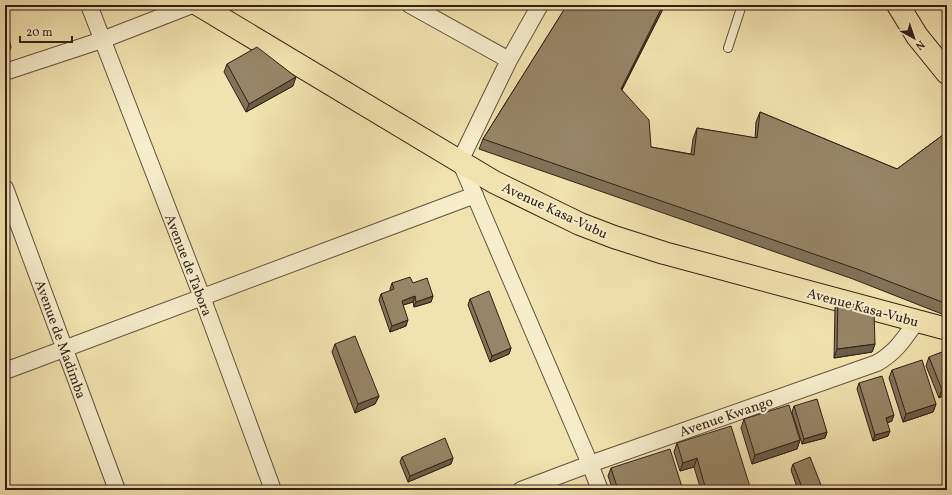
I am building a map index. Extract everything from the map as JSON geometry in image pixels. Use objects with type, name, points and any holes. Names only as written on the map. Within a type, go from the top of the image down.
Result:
[{"type":"main road","name":"Avenue Kasa-Vubu","points":[[199,5],[494,182],[580,224],[664,253],[916,322],[947,329]]},
{"type":"main road","points":[[898,5],[917,36],[947,72]]},
{"type":"street","name":"Avenue de Tabora","points":[[89,5],[202,297],[273,490]]},
{"type":"street","points":[[5,72],[102,40],[192,5]]},
{"type":"street","points":[[410,5],[509,60]]},
{"type":"street","points":[[540,5],[509,60],[460,161],[600,490]]},
{"type":"street","name":"Avenue de Madimba","points":[[5,188],[116,490]]},
{"type":"street","points":[[5,371],[475,195]]},
{"type":"street","name":"Avenue Kwango","points":[[521,490],[590,464],[877,363],[887,357],[898,347],[916,322]]},
{"type":"lane","points":[[728,48],[742,5]]},
{"type":"building","points":[[567,5],[663,5],[621,89],[649,120],[651,147],[694,155],[697,128],[757,138],[760,112],[897,169],[947,132],[947,304],[857,269],[483,139]]},
{"type":"building","points":[[5,24],[11,47],[5,48]]},
{"type":"building","points":[[257,47],[296,77],[249,104],[227,64]]},
{"type":"building","points":[[410,277],[413,283],[427,278],[433,296],[416,302],[415,296],[402,301],[408,320],[392,326],[381,294],[394,289],[392,283]]},
{"type":"building","points":[[489,291],[511,348],[492,356],[470,299]]},
{"type":"building","points":[[838,299],[874,312],[875,344],[837,349]]},
{"type":"building","points":[[355,336],[379,396],[358,404],[335,344]]},
{"type":"building","points":[[947,350],[947,387],[942,390],[929,357]]},
{"type":"building","points":[[922,360],[936,404],[906,414],[892,370]]},
{"type":"building","points":[[882,376],[894,415],[886,418],[890,431],[875,435],[859,383]]},
{"type":"building","points":[[817,399],[827,432],[804,439],[794,406]]},
{"type":"building","points":[[789,405],[800,440],[755,455],[744,419]]},
{"type":"building","points":[[731,426],[751,490],[706,490],[697,458],[683,463],[677,443]]},
{"type":"building","points":[[445,438],[453,458],[410,476],[402,457]]},
{"type":"building","points":[[670,449],[683,490],[618,490],[611,468]]},
{"type":"building","points":[[810,457],[823,490],[803,490],[793,464]]}]
